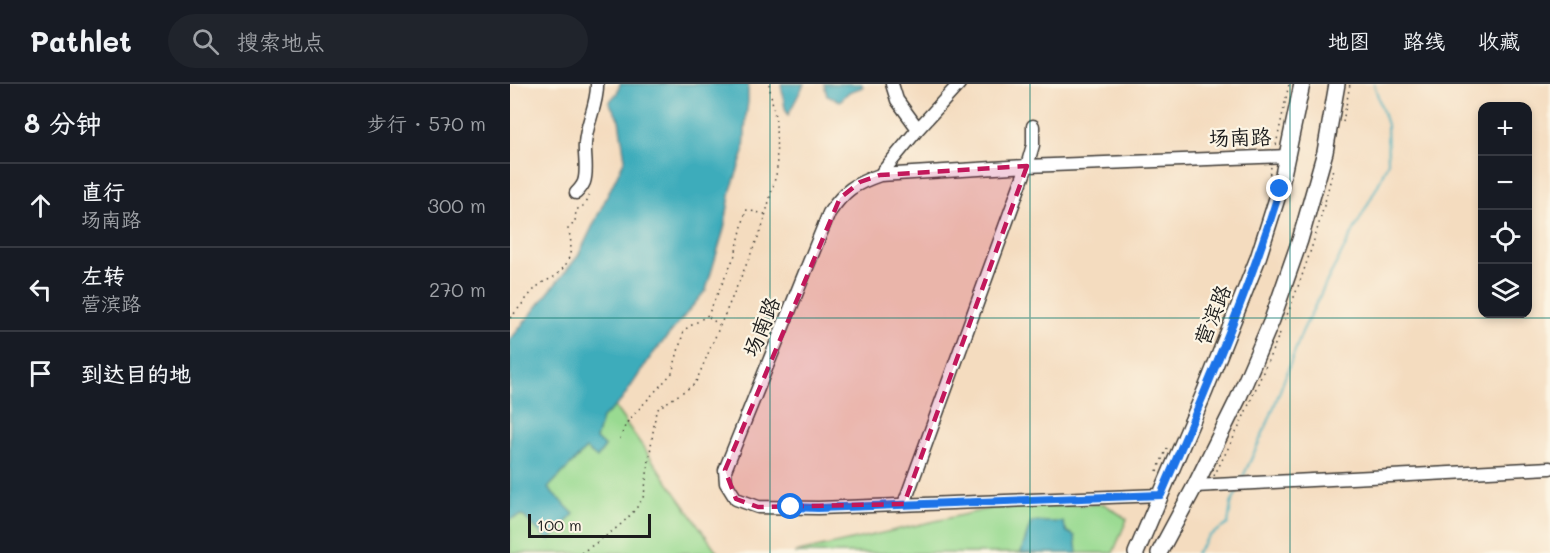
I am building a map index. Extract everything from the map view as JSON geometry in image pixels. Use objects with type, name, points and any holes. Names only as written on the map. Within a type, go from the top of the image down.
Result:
[{"type":"main road","name":"营滨路","points":[[1136,553],[1161,495],[1227,321],[1266,236],[1280,189],[1281,156],[1302,84]]},
{"type":"main road","points":[[1159,553],[1238,399],[1272,320],[1300,240],[1322,163],[1337,84]]},
{"type":"street","points":[[576,193],[584,181],[585,143],[596,99],[597,84]]},
{"type":"street","points":[[892,84],[897,100],[918,129]]},
{"type":"street","points":[[880,175],[958,84]]},
{"type":"street","points":[[904,504],[1028,166],[1034,145],[1033,126]]},
{"type":"street","name":"场南路","points":[[1161,495],[818,508],[758,507],[736,499],[726,483],[725,470],[829,213],[840,198],[860,182],[880,175],[1028,166],[1281,156]]},
{"type":"street","points":[[1195,486],[1550,468]]},
{"type":"path","points":[[581,553],[608,535],[641,501],[644,495],[656,411],[695,384],[757,240],[777,171],[776,122],[769,84]]},
{"type":"path","points":[[1266,191],[1281,156],[1289,84]]},
{"type":"path","points":[[510,318],[540,285],[555,276],[564,265],[572,249],[568,229],[575,222],[576,210],[586,204],[590,197],[591,187]]},
{"type":"path","points":[[620,439],[628,421],[672,373],[684,330],[708,315],[735,255],[746,210],[766,214]]},
{"type":"path","points":[[708,315],[720,326]]},
{"type":"path","points":[[1156,474],[1169,443]]},
{"type":"highlighted area","points":[[1027,166],[1020,188],[904,504],[758,507],[736,499],[725,470],[840,198],[860,182],[880,175]]},
{"type":"green space","points":[[607,396],[718,553],[510,553],[510,489]]},
{"type":"green space","points":[[1104,504],[1127,519],[1113,553],[794,553],[993,508]]},
{"type":"water","points":[[620,84],[748,84],[744,152],[731,190],[724,229],[706,290],[652,355],[621,401],[602,418],[596,439],[605,447],[597,458],[586,449],[548,488],[574,514],[549,541],[522,515],[510,519],[510,340],[578,256],[625,159],[619,120],[609,102],[617,93]]},
{"type":"water","points":[[781,84],[804,84],[788,115],[785,108]]},
{"type":"water","points":[[824,84],[862,84],[863,87],[849,92],[840,101],[827,96]]},
{"type":"water","points":[[1031,522],[1063,522],[1067,532],[1075,536],[1077,553],[1022,553]]},
{"type":"waterway","points":[[1242,479],[1269,420],[1302,332],[1388,162],[1387,125],[1374,84]]},
{"type":"waterway","points":[[1196,553],[1209,536],[1228,524],[1231,504],[1238,490]]},
{"type":"route","points":[[791,507],[818,508],[1161,495],[1245,293],[1280,189]]}]
